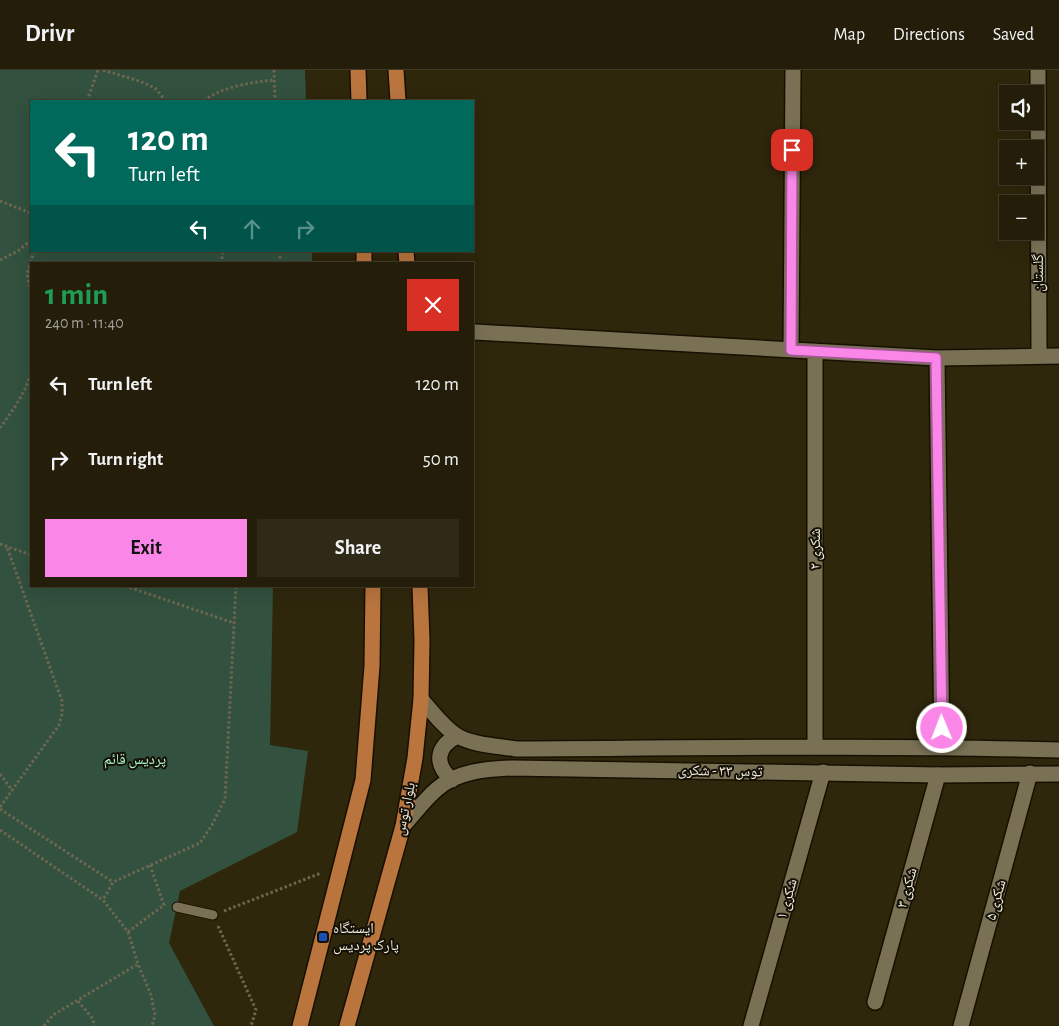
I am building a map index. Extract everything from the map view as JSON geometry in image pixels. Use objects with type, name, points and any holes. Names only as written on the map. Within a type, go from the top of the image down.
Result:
[{"type":"main road","points":[[358,70],[359,100]]},
{"type":"main road","points":[[396,70],[398,100]]},
{"type":"main road","points":[[300,1026],[363,780],[372,666],[373,587]]},
{"type":"main road","name":"بلوار توس","points":[[346,1026],[402,826],[415,758],[421,699],[422,640],[420,587]]},
{"type":"street","points":[[791,350],[793,70]]},
{"type":"street","name":"گلستان","points":[[1038,70],[1039,356]]},
{"type":"street","points":[[475,332],[936,358],[1059,356]]},
{"type":"street","name":"شکری ۲","points":[[814,351],[815,747]]},
{"type":"street","points":[[936,358],[942,747]]},
{"type":"street","name":"توس ۳۳ - شکری","points":[[421,699],[443,724],[457,736],[477,742],[516,749],[942,747],[1059,750]]},
{"type":"street","points":[[452,780],[443,772],[439,762],[440,750],[447,741],[457,736]]},
{"type":"street","name":"توس ۳۳ - شکری","points":[[402,826],[438,788],[452,780],[481,770],[512,768],[938,775],[1059,774]]},
{"type":"street","name":"شکری ۱","points":[[751,1026],[823,772]]},
{"type":"street","name":"شکری ۵","points":[[961,1026],[1030,773]]},
{"type":"street","name":"شکری ۳","points":[[875,1002],[938,775]]},
{"type":"lane","points":[[178,907],[213,915]]},
{"type":"path","points":[[87,100],[98,70]]},
{"type":"path","points":[[103,70],[139,80],[155,88],[165,100]]},
{"type":"path","points":[[274,70],[275,100]]},
{"type":"path","points":[[207,100],[217,92],[249,83],[274,80]]},
{"type":"path","points":[[0,201],[30,213]]},
{"type":"path","points":[[0,260],[18,252],[30,241]]},
{"type":"path","points":[[30,264],[27,274],[30,288]]},
{"type":"path","points":[[0,428],[29,382],[30,377]]},
{"type":"path","points":[[24,390],[30,392]]},
{"type":"path","points":[[0,544],[30,555]]},
{"type":"path","points":[[7,547],[62,701],[62,714],[59,725],[0,808],[113,882]]},
{"type":"path","points":[[127,587],[234,623]]},
{"type":"path","points":[[103,900],[113,882],[200,843],[212,826],[225,799],[236,587]]},
{"type":"path","points":[[0,774],[12,790]]},
{"type":"path","points":[[0,830],[103,900],[128,932],[138,964],[151,995],[155,1015],[152,1026]]},
{"type":"path","points":[[128,932],[164,906],[150,865]]},
{"type":"path","points":[[251,1026],[256,1010],[213,915],[342,865]]},
{"type":"path","points":[[44,1026],[54,1016],[138,964]]},
{"type":"path","points":[[78,1001],[94,1019],[94,1026]]},
{"type":"green space","name":"پردیس قائم","points":[[0,70],[305,70],[306,100],[30,100],[30,252],[312,252],[312,262],[30,262],[30,587],[273,587],[270,745],[308,751],[297,832],[180,891],[169,943],[214,1026],[0,1026]]},
{"type":"place","name":"ایستگاه پارک پردیس","points":[[323,937]]},
{"type":"route","points":[[792,150],[791,350],[936,358],[942,728]]}]
